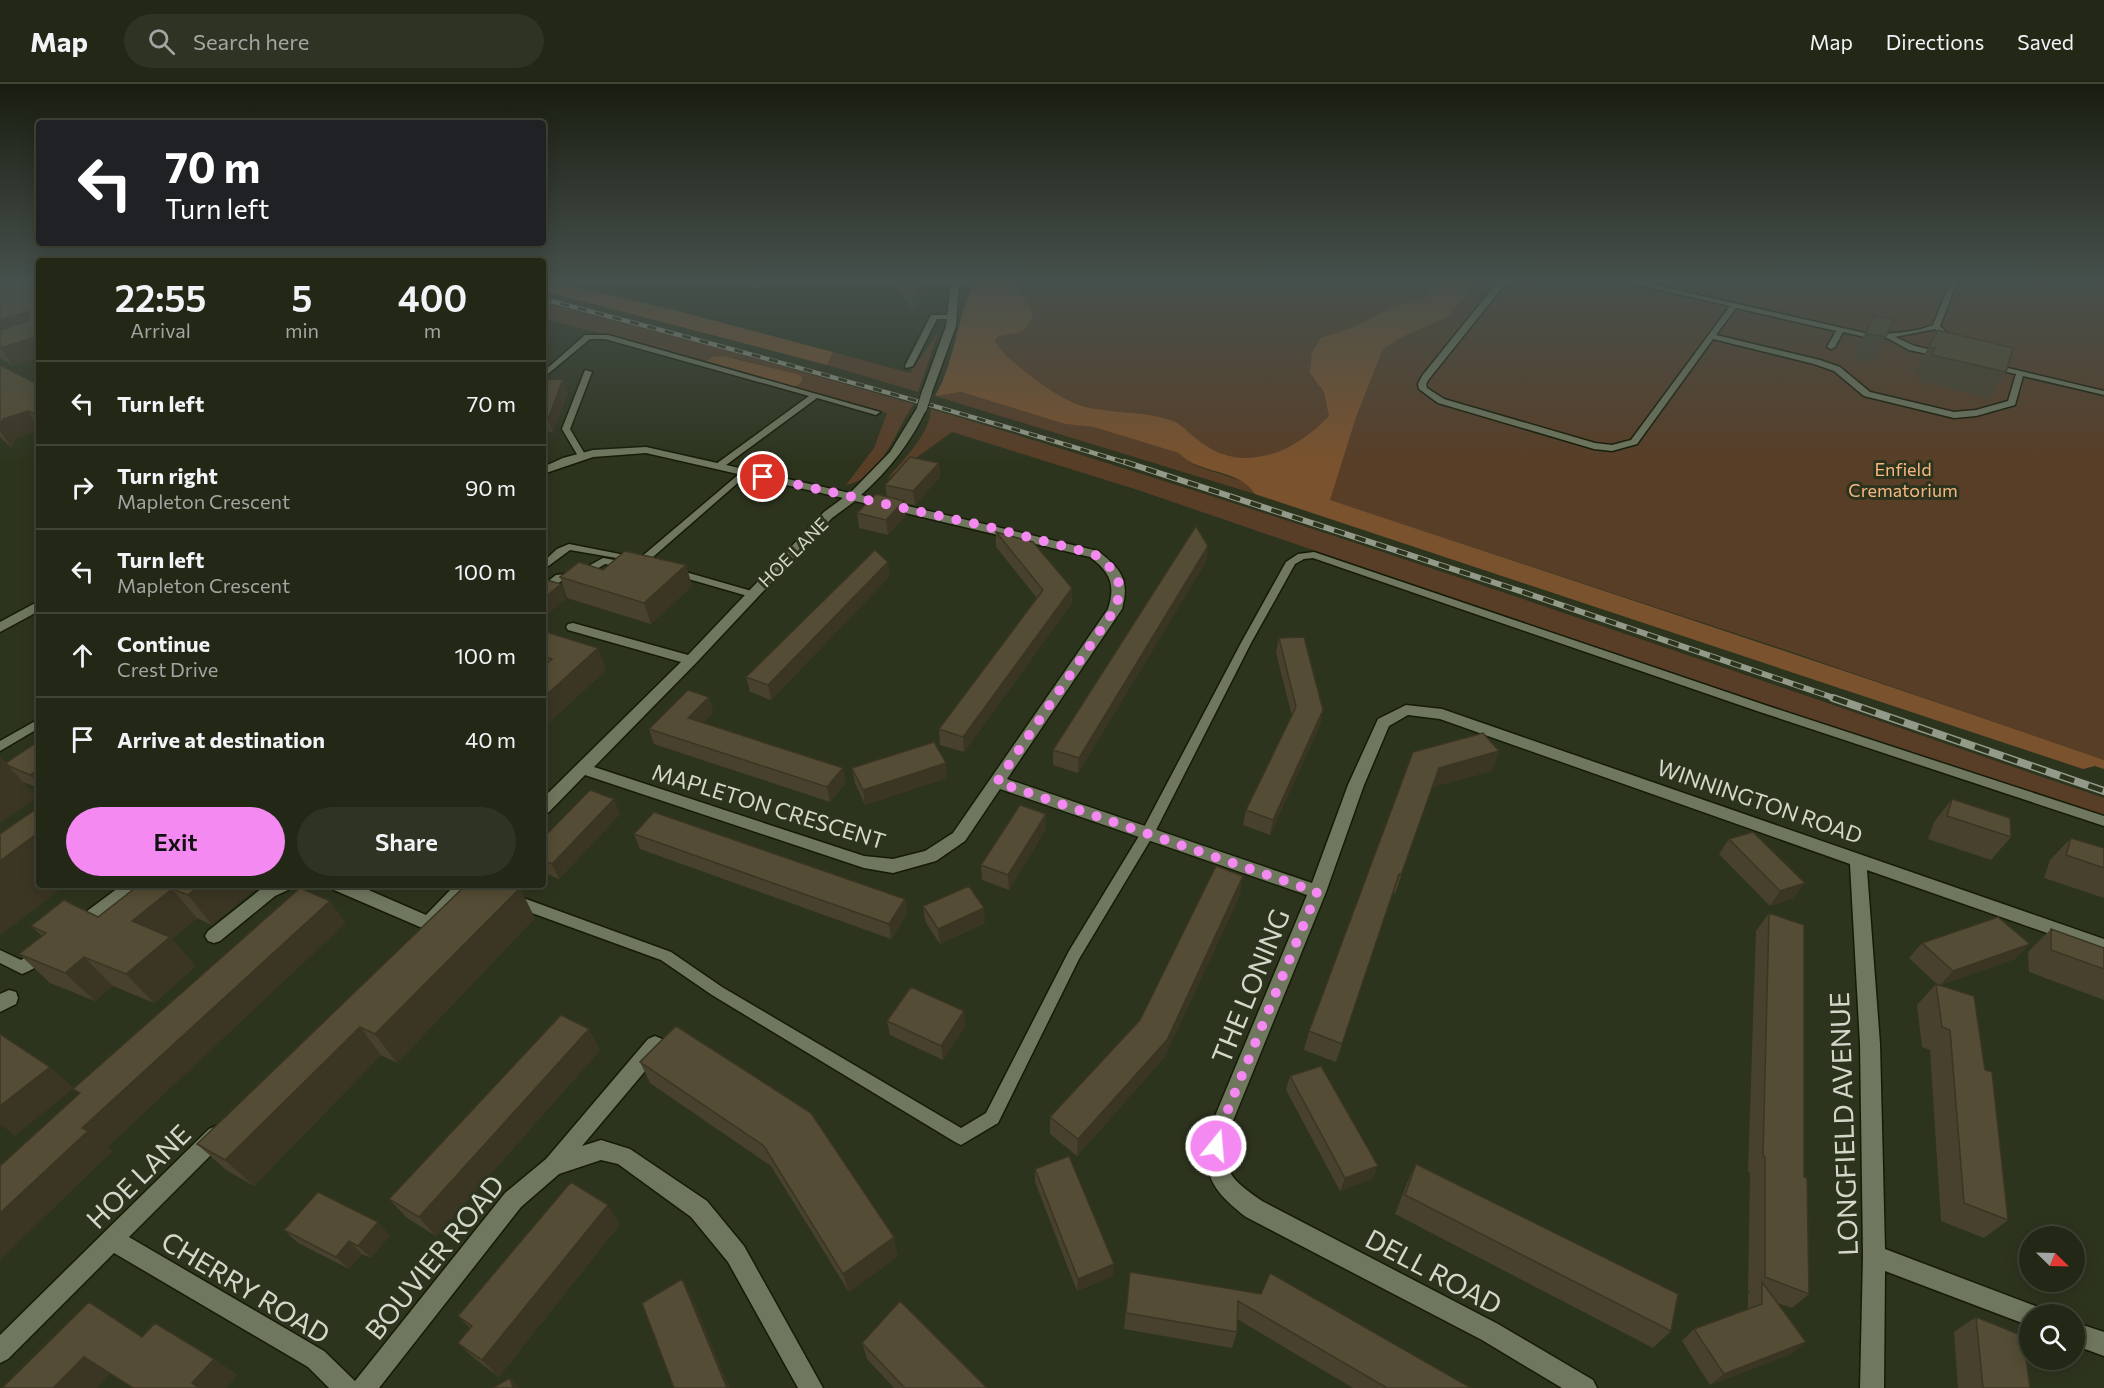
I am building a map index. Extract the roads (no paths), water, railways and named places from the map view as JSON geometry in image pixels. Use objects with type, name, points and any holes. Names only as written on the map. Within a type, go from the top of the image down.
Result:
[{"type":"street","name":"HOE LANE","points":[[546,804],[691,660],[828,515],[853,498],[879,475],[901,446],[921,408],[946,341]]},
{"type":"street","points":[[546,470],[582,456],[613,450],[646,450],[853,498]]},
{"type":"street","name":"MAPLETON CRESCENT","points":[[583,769],[864,862],[893,866],[930,856],[959,837],[1115,609],[1120,595],[1119,579],[1109,565],[1094,554],[985,526],[853,498]]},
{"type":"street","points":[[0,628],[36,608]]},
{"type":"street","points":[[573,627],[691,660]]},
{"type":"street","name":"WINNINGTON ROAD","points":[[1398,712],[1414,710],[1442,714],[2104,946]]},
{"type":"street","name":"THE LONING","points":[[1254,1209],[1235,1195],[1220,1178],[1214,1158],[1218,1134],[1317,892],[1377,735],[1383,723],[1398,712]]},
{"type":"street","points":[[997,782],[1317,892]]},
{"type":"street","name":"LONGFIELD AVENUE","points":[[1858,860],[1870,1044],[1874,1256],[1872,1388]]},
{"type":"street","points":[[214,936],[262,896],[277,888]]},
{"type":"street","points":[[347,888],[427,923]]},
{"type":"street","points":[[410,940],[470,888]]},
{"type":"street","name":"BOUVIER ROAD","points":[[364,1388],[513,1200],[553,1166],[655,1045]]},
{"type":"street","name":"HOE LANE","points":[[0,1351],[229,1123]]},
{"type":"street","name":"BOUVIER ROAD","points":[[553,1166],[601,1150],[622,1156],[699,1209],[736,1254],[811,1388]]},
{"type":"street","name":"DELL ROAD","points":[[1254,1209],[1490,1332],[1585,1388]]},
{"type":"street","name":"CHERRY ROAD","points":[[113,1240],[316,1359],[346,1388]]},
{"type":"street","points":[[1874,1256],[2019,1311]]},
{"type":"street","points":[[2085,1337],[2104,1344]]},
{"type":"lane","points":[[546,372],[583,341]]},
{"type":"lane","points":[[619,341],[876,412]]},
{"type":"lane","points":[[909,366],[922,341]]},
{"type":"lane","points":[[1455,341],[1422,384],[1423,389],[1430,396],[1583,444],[1612,448],[1634,442],[1708,341]]},
{"type":"lane","points":[[1731,341],[1837,369],[1867,394],[1954,415],[1976,413],[2012,403],[2020,373]]},
{"type":"lane","points":[[1821,364],[1834,341]]},
{"type":"lane","points":[[1898,341],[1912,348],[1955,357]]},
{"type":"lane","points":[[1955,341],[1962,345]]},
{"type":"lane","points":[[1981,363],[2104,393]]},
{"type":"lane","points":[[582,456],[566,429],[588,372]]},
{"type":"lane","points":[[719,466],[816,395]]},
{"type":"lane","points":[[546,564],[561,551],[569,548],[642,561],[745,472]]},
{"type":"lane","points":[[501,896],[666,956],[717,991],[961,1137],[992,1118],[1074,955],[1147,834],[1246,643],[1291,562],[1302,556],[1314,555],[1761,708],[2104,821]]},
{"type":"lane","points":[[546,588],[560,577],[578,576],[603,561],[654,568],[751,594]]},
{"type":"lane","points":[[0,747],[36,725]]},
{"type":"lane","points":[[68,934],[128,888]]},
{"type":"lane","points":[[0,956],[22,968],[50,948]]},
{"type":"railway","points":[[701,341],[838,378],[1130,464]]},
{"type":"railway","points":[[1125,462],[1523,592],[1837,699]]},
{"type":"railway","points":[[1833,698],[2104,791]]},
{"type":"park label","name":"Enfield Crematorium","points":[[1903,479]]}]
